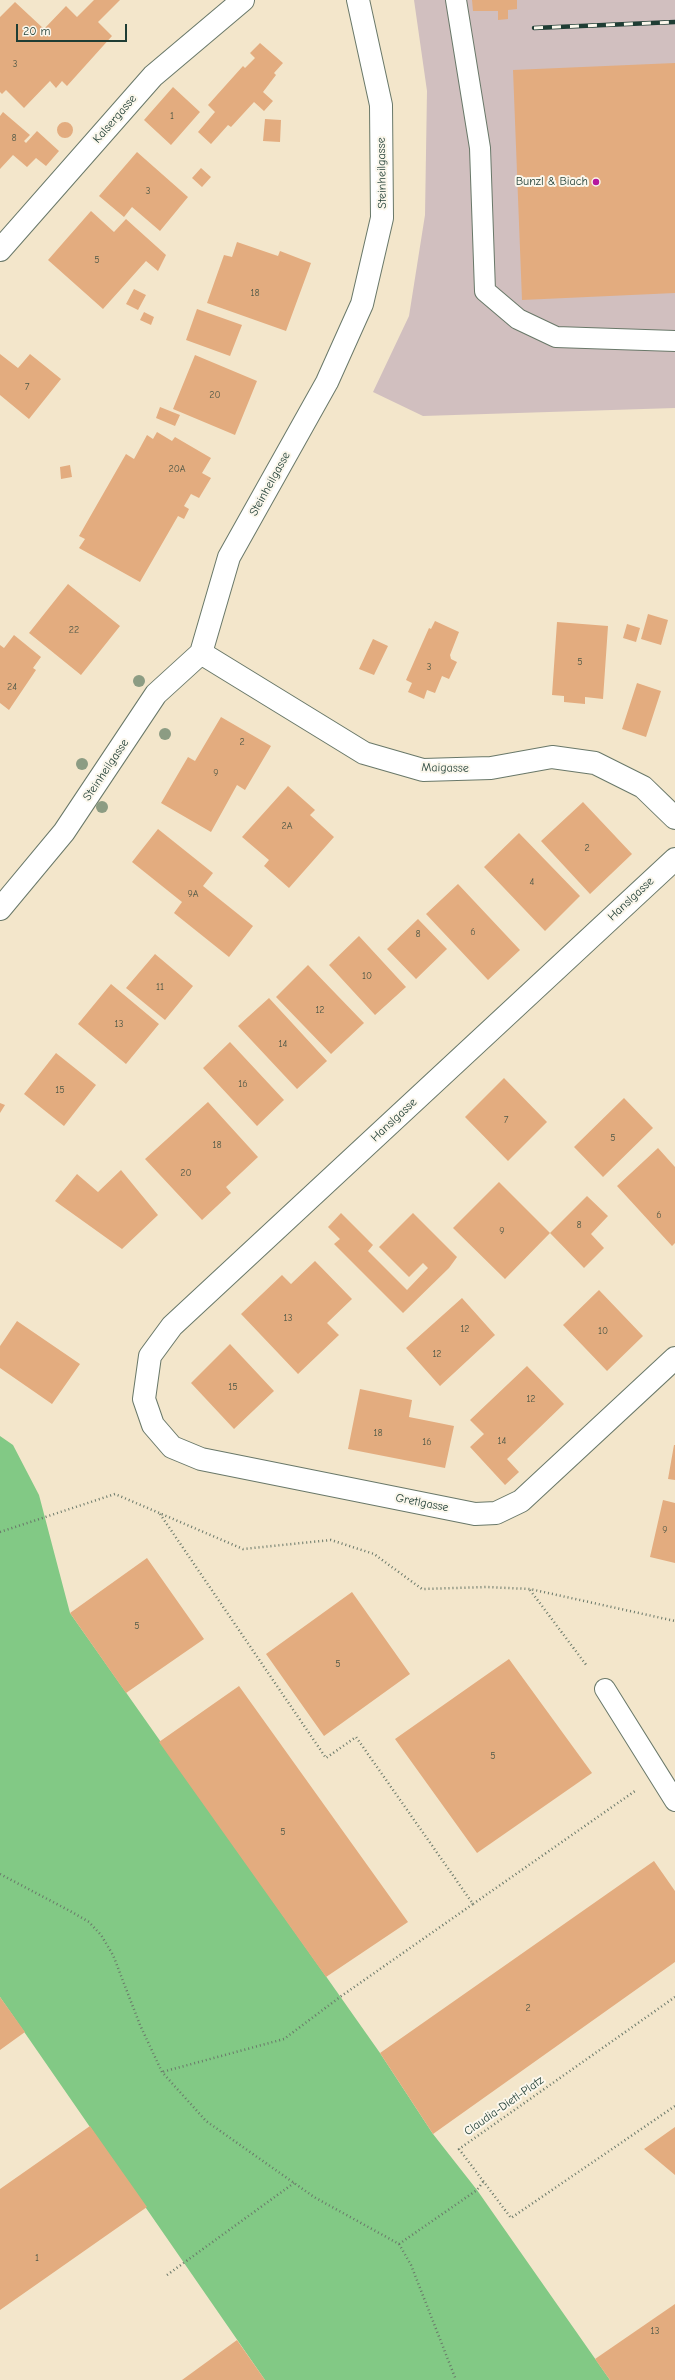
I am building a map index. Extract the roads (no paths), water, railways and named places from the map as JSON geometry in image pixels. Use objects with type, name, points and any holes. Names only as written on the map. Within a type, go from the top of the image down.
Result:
[{"type":"street","name":"Kalsergasse","points":[[0,250],[153,76],[243,0]]},
{"type":"street","name":"Steinheilgasse","points":[[0,909],[64,832],[156,694],[201,653],[229,557],[327,382],[362,304],[382,218],[381,105],[358,0]]},
{"type":"street","name":"Maigasse","points":[[201,653],[364,753],[423,770],[491,768],[552,757],[595,763],[643,787],[675,818]]},
{"type":"street","name":"Hanslgasse","points":[[144,1399],[150,1356],[172,1326],[675,859]]},
{"type":"street","name":"Gretlgasse","points":[[144,1399],[153,1425],[172,1447],[201,1459],[475,1514],[496,1513],[520,1501],[675,1358]]},
{"type":"lane","points":[[456,0],[480,148],[485,291],[518,319],[556,337],[675,341]]},
{"type":"lane","points":[[604,1688],[675,1801]]},
{"type":"railway","points":[[534,28],[675,22]]},
{"type":"place","name":"Bunzl & Biach","points":[[596,182]]}]
